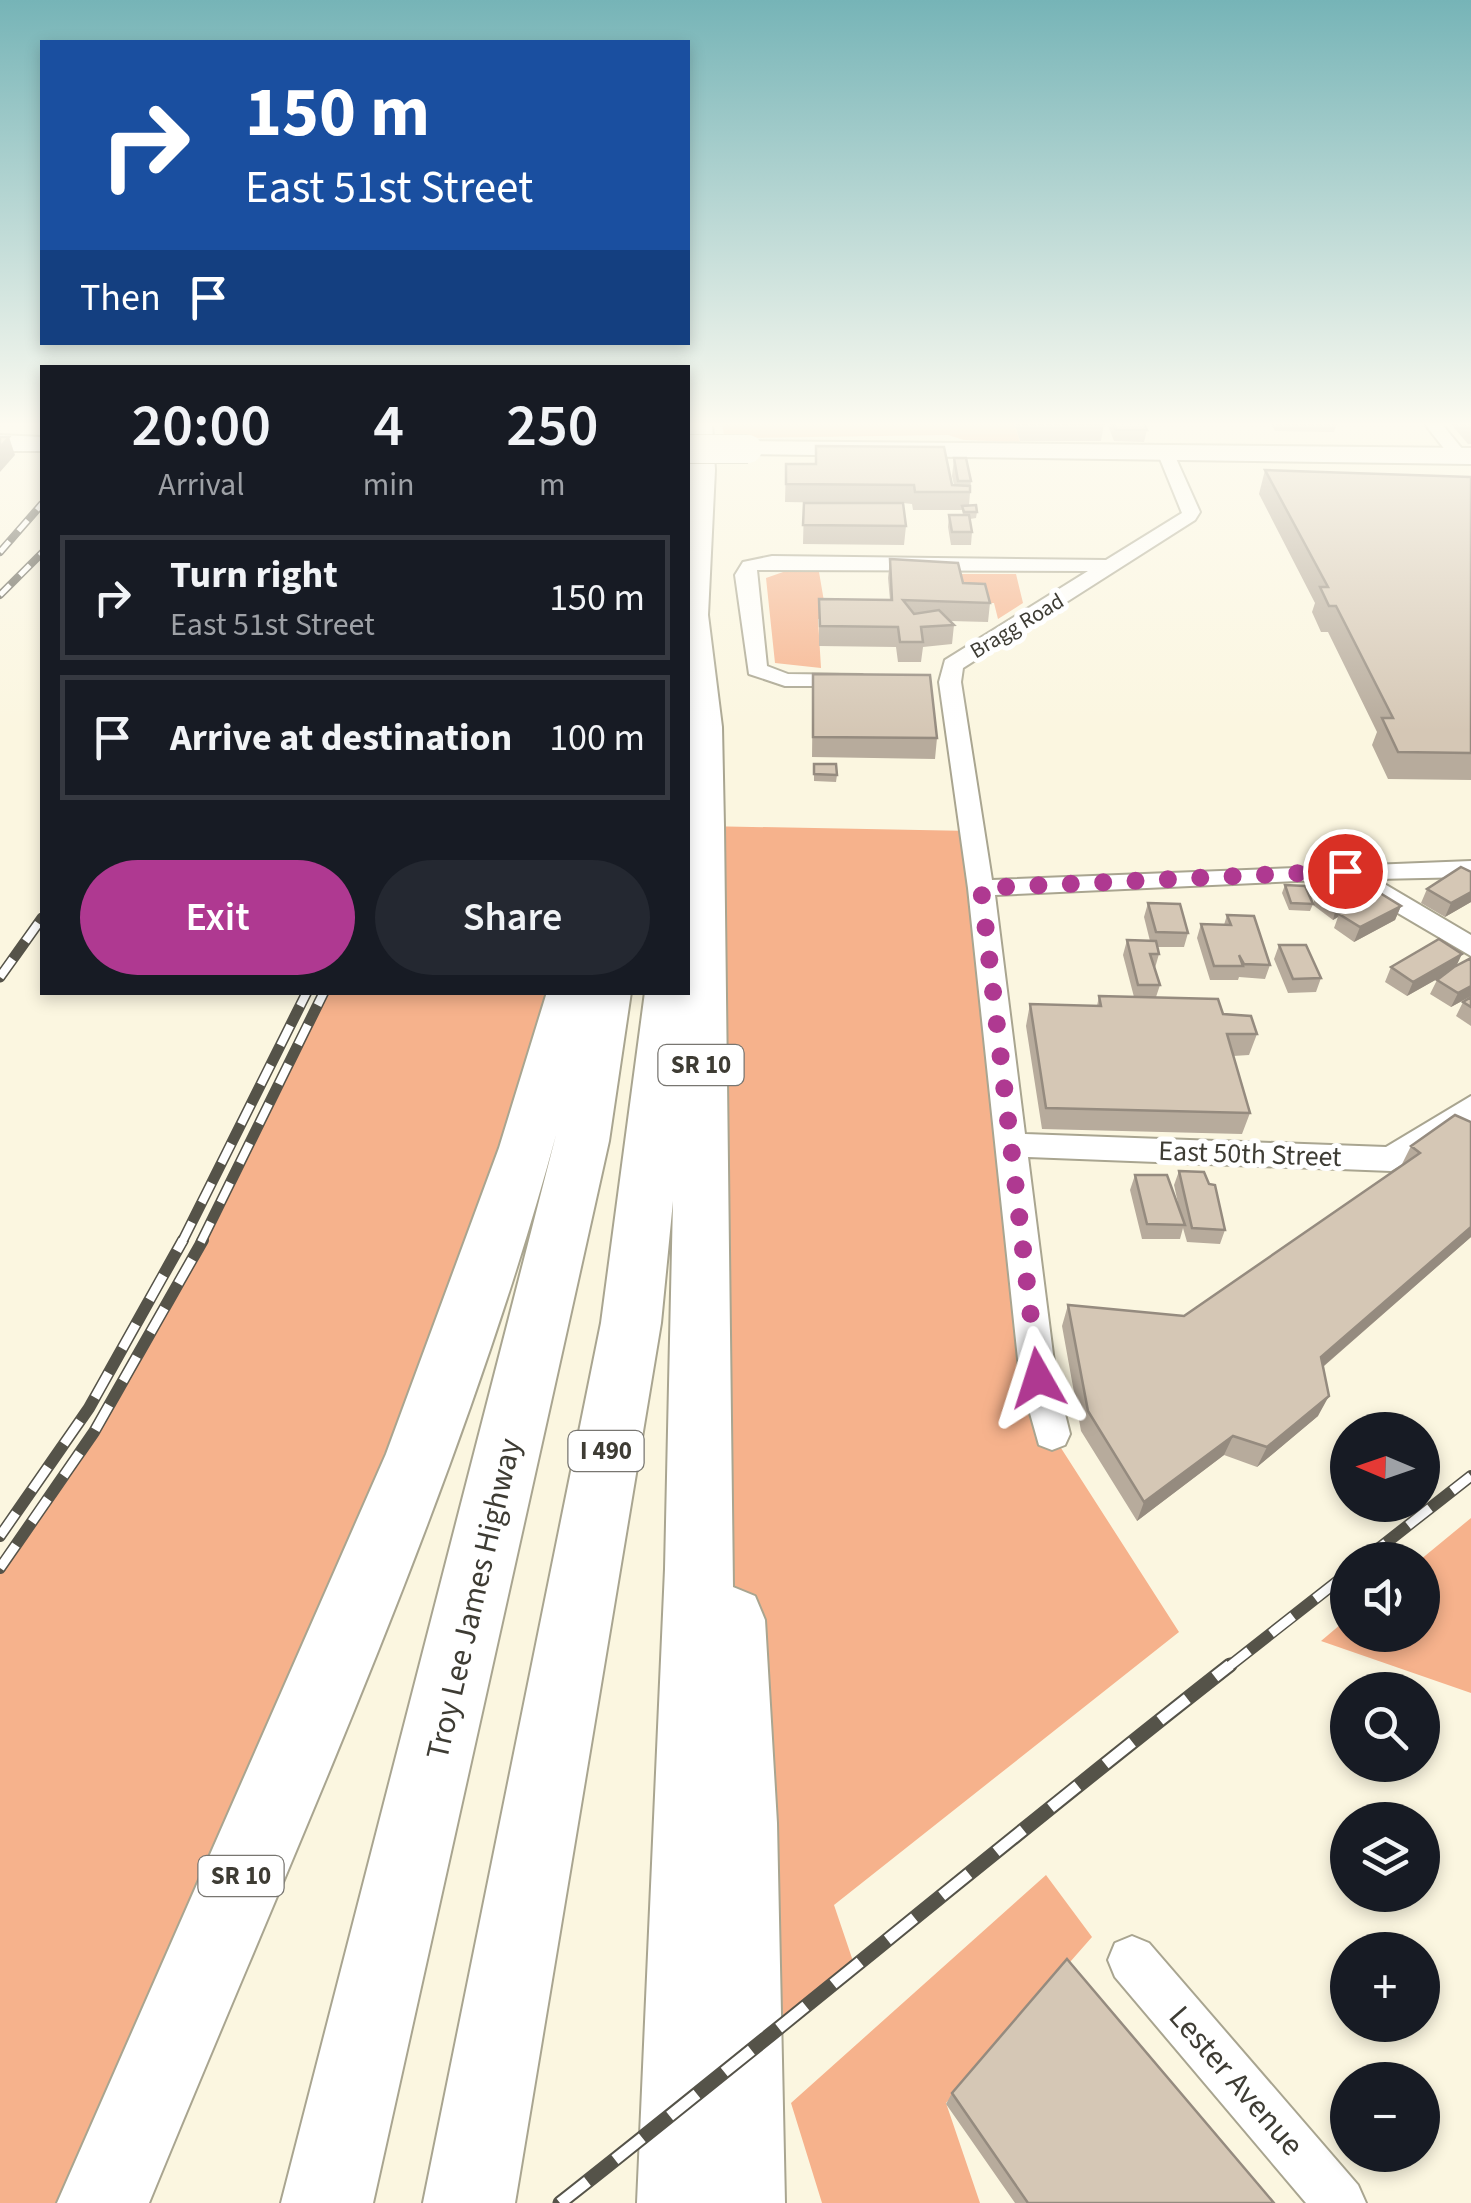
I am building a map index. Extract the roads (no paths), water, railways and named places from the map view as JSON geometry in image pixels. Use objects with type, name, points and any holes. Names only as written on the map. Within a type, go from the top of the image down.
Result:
[{"type":"highway","points":[[690,640],[697,526]]},
{"type":"highway","name":"SR 10","points":[[683,2203],[698,1589],[700,1304],[702,744],[692,619]]},
{"type":"highway","name":"SR 10","points":[[104,2203],[386,1533],[488,1268],[570,995]]},
{"type":"highway","name":"Troy Lee James Highway","points":[[327,2203],[578,1160],[606,995]]},
{"type":"highway","name":"I 490","points":[[469,2203],[630,1323],[669,995]]},
{"type":"highway","points":[[700,1304],[728,1573],[738,1823],[739,2203]]},
{"type":"street","name":"Bragg Road","points":[[981,888],[941,682],[953,665],[1116,566],[1172,526]]},
{"type":"street","points":[[877,681],[785,680],[757,670],[744,575],[750,566],[772,562],[1116,566]]},
{"type":"street","points":[[1052,1434],[1038,1378],[981,888],[1345,871],[1471,870]]},
{"type":"street","points":[[1345,871],[1471,947]]},
{"type":"street","name":"East 50th Street","points":[[1013,1145],[1391,1159],[1471,1107]]},
{"type":"street","name":"Lester Avenue","points":[[1132,1960],[1340,2203]]},
{"type":"railway","points":[[0,552],[23,526]]},
{"type":"railway","points":[[0,595],[40,555]]},
{"type":"railway","points":[[0,977],[40,921]]},
{"type":"railway","points":[[183,1240],[306,995]]},
{"type":"railway","points":[[201,1242],[323,995]]},
{"type":"railway","points":[[0,1536],[89,1408],[183,1240]]},
{"type":"railway","points":[[0,1568],[94,1432],[203,1240]]},
{"type":"railway","points":[[1387,1542],[1471,1476]]},
{"type":"railway","points":[[1227,1668],[1330,1587]]},
{"type":"railway","points":[[560,2203],[1230,1665]]}]
